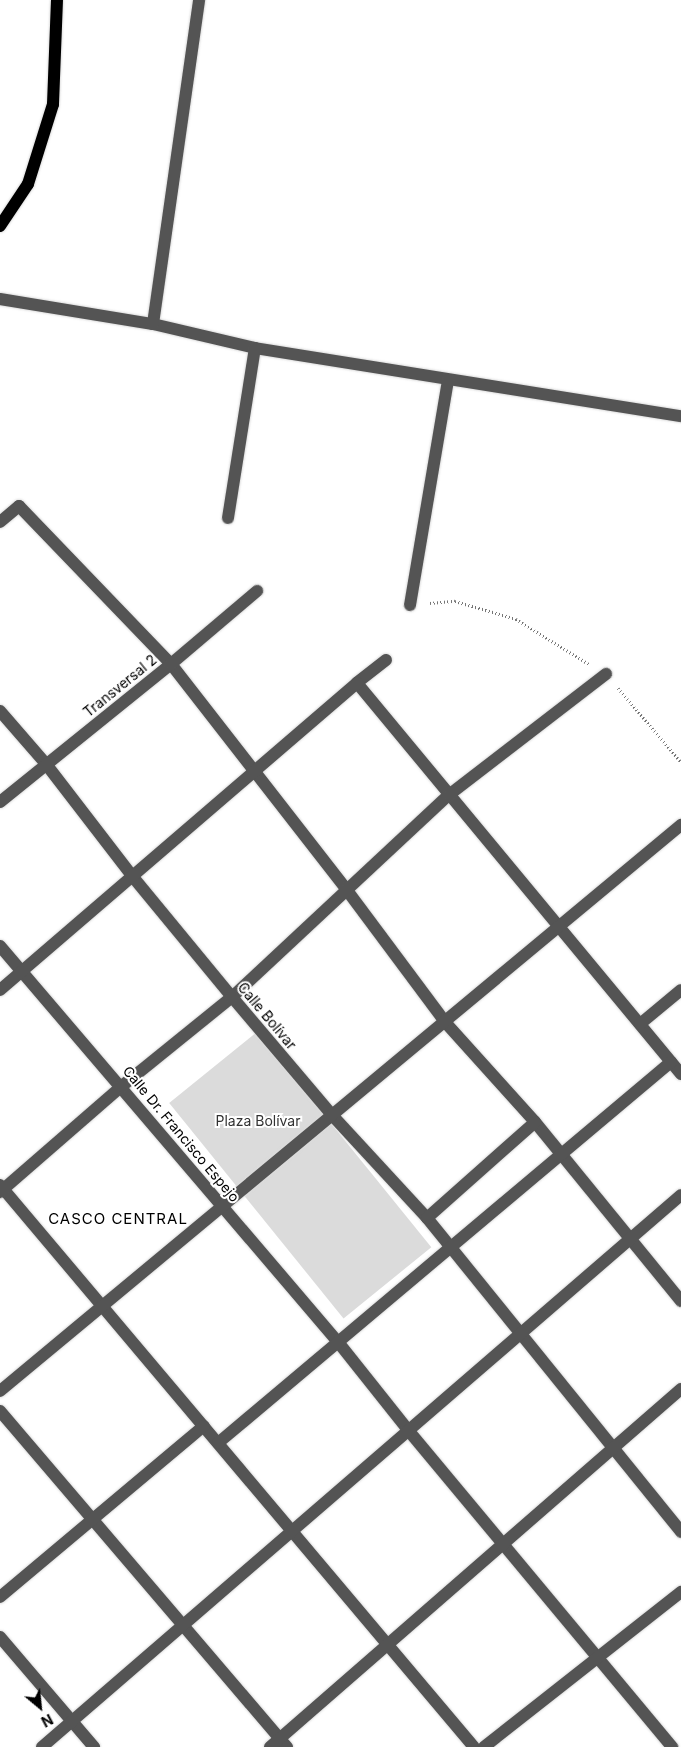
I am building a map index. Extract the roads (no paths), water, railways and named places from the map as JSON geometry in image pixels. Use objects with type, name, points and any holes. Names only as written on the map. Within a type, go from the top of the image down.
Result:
[{"type":"main road","points":[[0,226],[28,184],[53,104],[57,0]]},
{"type":"street","points":[[153,324],[199,0]]},
{"type":"street","points":[[0,299],[153,324],[256,348],[681,416]]},
{"type":"street","points":[[228,518],[256,348]]},
{"type":"street","points":[[410,605],[448,380]]},
{"type":"street","points":[[0,522],[19,506],[171,664],[346,889],[445,1022],[562,1153],[681,1301]]},
{"type":"street","name":"Transversal 2","points":[[0,802],[171,664],[257,591]]},
{"type":"street","points":[[0,990],[386,660]]},
{"type":"street","points":[[474,1747],[204,1426],[1,1189],[122,1086],[232,997],[450,794],[606,674]]},
{"type":"street","points":[[357,683],[681,1074]]},
{"type":"street","name":"Calle Bolívar","points":[[0,711],[46,764],[133,877],[232,997],[332,1115],[427,1218],[681,1532]]},
{"type":"street","points":[[0,1391],[681,826]]},
{"type":"street","name":"Calle Dr. Francisco Espejo","points":[[0,946],[122,1086],[338,1342],[596,1658],[672,1747]]},
{"type":"street","points":[[640,1024],[681,990]]},
{"type":"street","points":[[218,1443],[671,1062]]},
{"type":"street","points":[[427,1218],[535,1122]]},
{"type":"street","points":[[42,1747],[681,1194]]},
{"type":"street","points":[[270,1747],[284,1743],[388,1644],[681,1389]]},
{"type":"street","points":[[0,1411],[94,1518],[182,1626],[284,1743]]},
{"type":"street","points":[[0,1597],[204,1426]]},
{"type":"street","points":[[484,1747],[681,1592]]},
{"type":"street","points":[[0,1637],[70,1722],[94,1747]]},
{"type":"district","name":"CASCO CENTRAL","points":[[118,1219]]},
{"type":"park label","name":"Plaza Bolívar","points":[[258,1121]]}]
